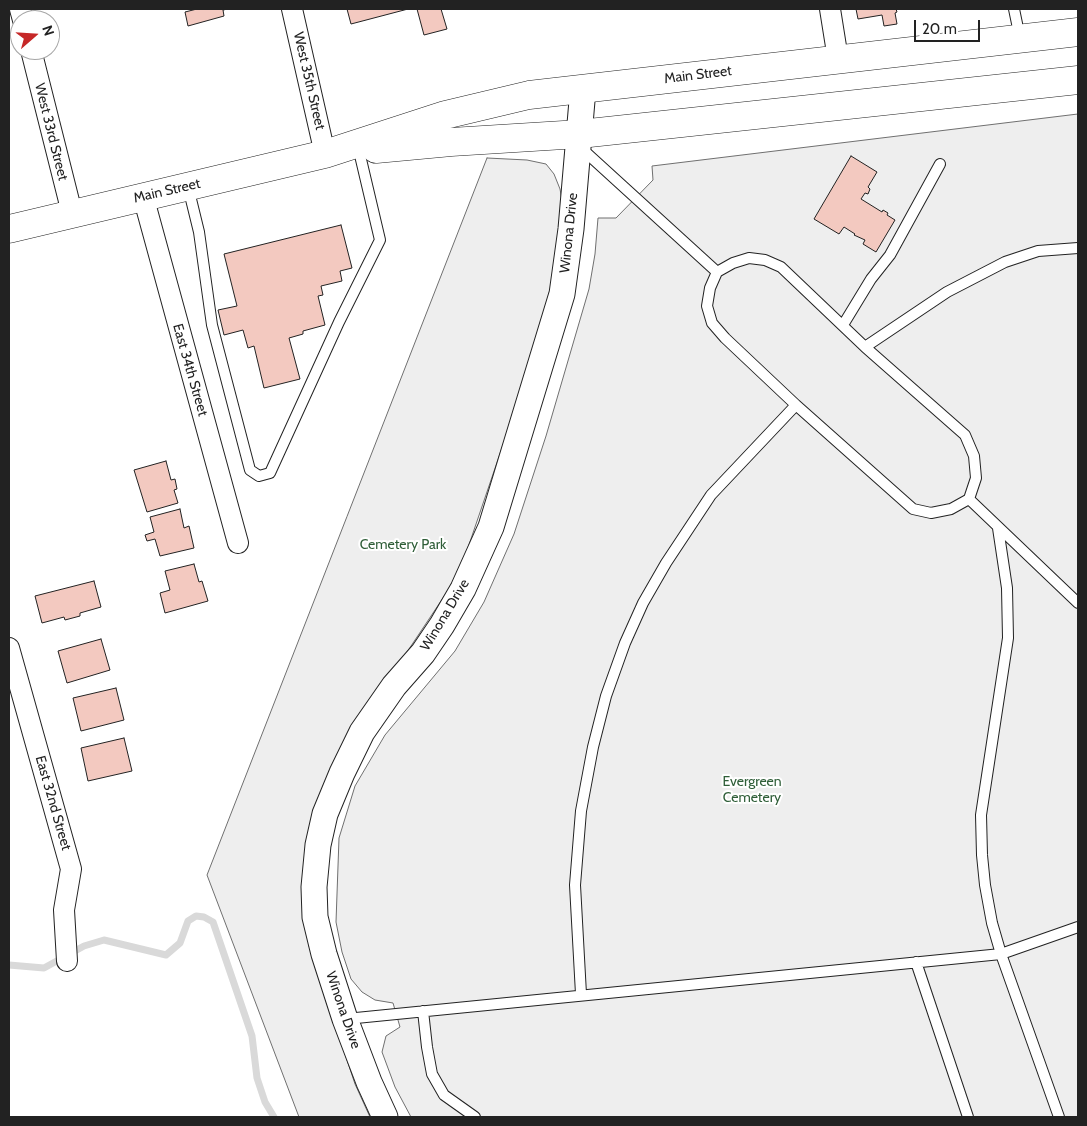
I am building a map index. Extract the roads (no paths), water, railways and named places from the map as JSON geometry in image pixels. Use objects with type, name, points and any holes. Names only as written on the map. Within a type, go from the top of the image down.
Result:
[{"type":"main road","name":"Main Street","points":[[9,229],[325,154],[445,115],[529,95],[1078,32]]},
{"type":"main road","name":"Main Street","points":[[325,154],[451,142],[579,140],[1078,80]]},
{"type":"street","name":"West 35th Street","points":[[292,9],[325,154]]},
{"type":"street","points":[[830,9],[838,59]]},
{"type":"street","name":"West 33rd Street","points":[[34,60],[72,213]]},
{"type":"street","name":"Winona Drive","points":[[385,1117],[369,1082],[345,1019],[324,954],[315,916],[314,887],[318,845],[325,814],[362,732],[394,686],[423,653],[442,625],[463,588],[491,527],[562,294],[571,229],[583,89]]},
{"type":"street","name":"East 34th Street","points":[[143,196],[238,543]]},
{"type":"street","name":"East 32nd Street","points":[[9,648],[71,869],[64,910],[67,961]]},
{"type":"lane","points":[[1014,9],[1020,39]]},
{"type":"lane","points":[[579,140],[717,272]]},
{"type":"lane","points":[[188,186],[199,232],[212,325],[250,470],[259,476],[270,474],[339,322],[380,240],[359,151]]},
{"type":"lane","points":[[843,325],[871,279],[890,255],[940,164]]},
{"type":"lane","points":[[865,347],[947,292],[1005,262],[1038,251],[1078,248]]},
{"type":"lane","points":[[750,258],[765,260],[781,267],[843,325],[865,347],[965,435],[974,456],[976,478],[969,499],[950,509],[931,513],[913,509],[724,338],[712,323],[707,306],[710,288],[717,272],[733,263],[750,258]]},
{"type":"lane","points":[[581,994],[575,886],[581,811],[593,747],[625,643],[643,603],[666,563],[711,495],[796,405]]},
{"type":"lane","points":[[969,499],[1078,603]]},
{"type":"lane","points":[[998,528],[1007,588],[1008,638],[987,768],[981,825],[985,885],[992,923],[1002,954],[1060,1117]]},
{"type":"lane","points":[[345,1019],[581,994],[1002,954],[1078,927]]},
{"type":"lane","points":[[916,962],[968,1117]]},
{"type":"lane","points":[[423,1011],[432,1074],[444,1095],[475,1117]]},
{"type":"waterway","points":[[9,965],[44,968],[84,946],[104,940],[166,955],[180,943],[188,921],[196,916],[204,917],[213,922],[252,1036],[257,1078],[265,1102],[274,1117]]},
{"type":"park label","name":"Cemetery Park","points":[[403,545]]},
{"type":"park label","name":"Evergreen Cemetery","points":[[752,790]]}]
